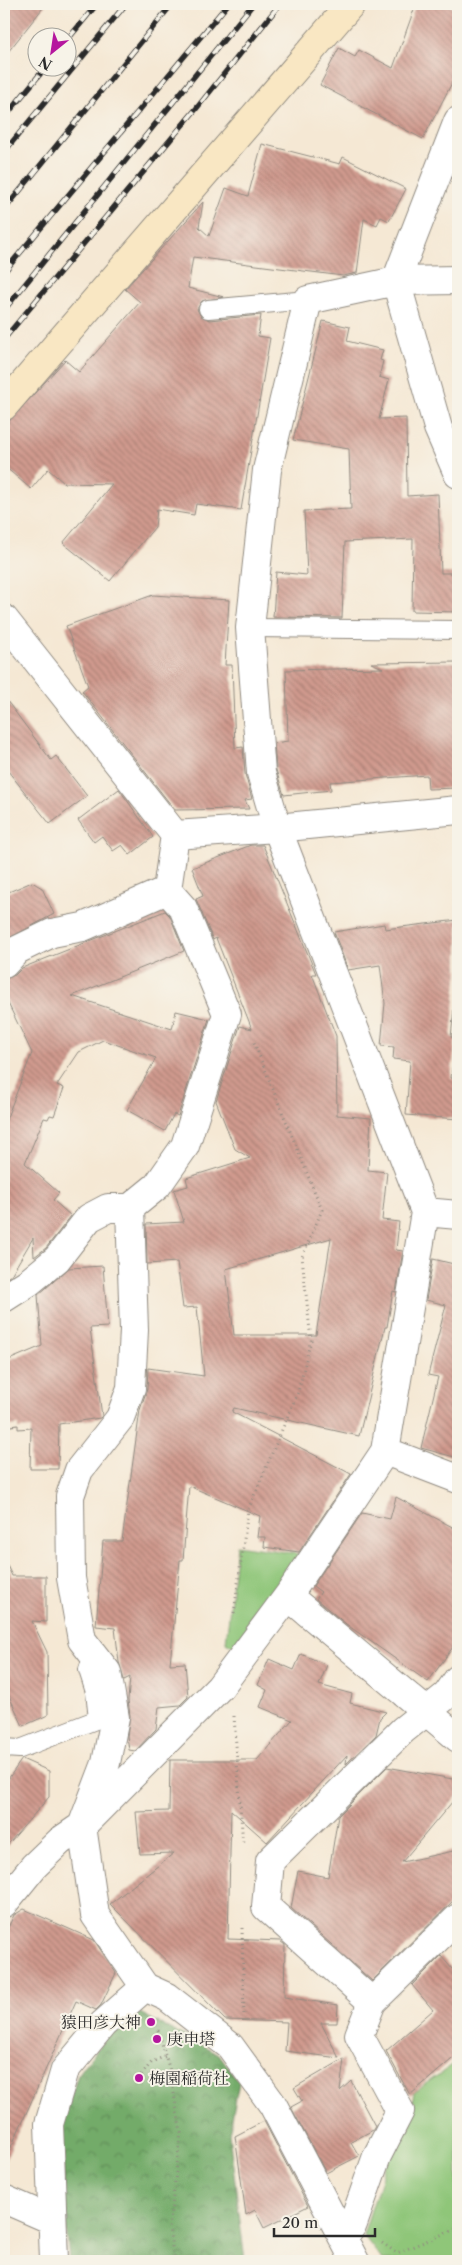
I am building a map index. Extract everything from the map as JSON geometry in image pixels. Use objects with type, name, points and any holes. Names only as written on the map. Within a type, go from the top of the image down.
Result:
[{"type":"street","points":[[4,406],[351,4]]},
{"type":"street","points":[[458,121],[396,281],[438,428],[458,474]]},
{"type":"street","points":[[4,1903],[34,1866],[60,1841],[82,1826],[220,1687],[288,1596],[385,1452],[425,1212],[277,828],[260,773],[250,628],[267,470],[308,300],[396,281],[458,280]]},
{"type":"street","points":[[4,619],[175,835],[167,890],[183,908],[227,1014],[185,1146],[157,1186],[130,1208],[108,1208],[89,1218],[56,1259],[30,1282],[4,1298]]},
{"type":"street","points":[[175,835],[277,828],[458,810]]},
{"type":"street","points":[[4,964],[17,950],[52,933],[83,926],[167,890]]},
{"type":"street","points":[[130,1208],[134,1330],[131,1388],[120,1418],[79,1470],[70,1496],[71,1578],[82,1640],[93,1656],[108,1672],[115,1718],[106,1763],[82,1826],[95,1915],[145,1987],[166,1996],[230,2046],[273,2105],[350,2241]]},
{"type":"street","points":[[425,1212],[458,1215]]},
{"type":"street","points":[[385,1452],[458,1478]]},
{"type":"street","points":[[288,1596],[458,1738]]},
{"type":"street","points":[[372,2002],[266,1907],[270,1860],[402,1730],[446,1696],[458,1679]]},
{"type":"street","points":[[350,2241],[377,2156],[400,2111],[359,2035],[372,2002],[458,1918]]},
{"type":"street","points":[[54,2261],[49,2124],[65,2070],[103,2024],[145,1987]]},
{"type":"street","points":[[4,2199],[52,2220]]},
{"type":"lane","points":[[208,309],[308,300]]},
{"type":"lane","points":[[250,628],[458,630]]},
{"type":"lane","points":[[4,1748],[20,1749],[98,1719],[95,1692],[88,1670],[93,1656]]},
{"type":"path","points":[[243,1545],[248,1510],[298,1392],[311,1340],[302,1258],[322,1210],[252,1038]]},
{"type":"path","points":[[242,1922],[244,2017],[249,2026]]},
{"type":"path","points":[[145,1987],[166,2056],[180,2133],[169,2228],[174,2261]]},
{"type":"path","points":[[140,2075],[152,2062],[166,2056]]},
{"type":"path","points":[[350,2241],[397,2253],[458,2228]]},
{"type":"green space","points":[[237,1545],[306,1555],[236,1648],[226,1642]]},
{"type":"green space","points":[[140,2013],[219,2054],[239,2082],[229,2134],[245,2261],[69,2261],[62,2123],[78,2075],[111,2030]]},
{"type":"green space","points":[[458,2061],[458,2261],[383,2261],[363,2235],[386,2164],[408,2127],[414,2092]]},
{"type":"building","points":[[4,4],[46,4],[4,57]]},
{"type":"building","points":[[416,4],[445,4],[458,9],[458,71],[423,139],[320,85],[339,48],[355,57],[359,50],[393,68]]},
{"type":"building","points":[[262,144],[340,164],[343,157],[406,189],[389,221],[381,217],[377,225],[364,219],[357,273],[343,276],[193,257],[188,288],[224,297],[202,301],[197,309],[200,315],[209,320],[261,315],[258,336],[270,338],[241,510],[196,504],[194,515],[157,509],[155,527],[110,581],[63,543],[112,484],[64,483],[48,469],[31,489],[4,466],[4,427],[65,360],[79,372],[140,302],[125,289],[203,202],[199,227],[209,236],[226,188],[248,196]]},
{"type":"building","points":[[323,321],[350,327],[347,341],[383,350],[380,360],[383,361],[379,377],[389,380],[379,419],[406,418],[407,496],[438,494],[441,573],[458,573],[458,612],[412,611],[413,539],[345,542],[342,618],[273,617],[276,572],[307,575],[304,511],[351,509],[349,449],[293,440]]},
{"type":"building","points":[[153,595],[229,600],[225,665],[232,665],[235,748],[243,747],[245,774],[252,799],[245,800],[249,809],[175,810],[82,691],[88,686],[66,626]]},
{"type":"building","points":[[458,662],[458,788],[428,789],[427,775],[330,782],[331,790],[284,795],[276,770],[274,743],[288,741],[286,670],[383,668],[371,663]]},
{"type":"building","points":[[4,697],[51,760],[56,756],[87,796],[50,824],[4,766]]},
{"type":"building","points":[[119,789],[153,837],[130,855],[122,845],[113,851],[102,836],[94,842],[78,820]]},
{"type":"building","points":[[251,845],[263,845],[316,974],[312,974],[336,1036],[337,1115],[371,1118],[368,1170],[387,1172],[382,1220],[399,1222],[396,1250],[403,1251],[396,1292],[393,1291],[387,1327],[385,1327],[359,1436],[234,1408],[232,1412],[351,1474],[299,1552],[264,1547],[265,1537],[257,1537],[260,1516],[189,1486],[183,1560],[180,1560],[170,1664],[185,1663],[188,1697],[180,1705],[159,1707],[156,1729],[135,1751],[129,1750],[127,1736],[130,1716],[128,1700],[130,1677],[124,1680],[119,1662],[115,1628],[96,1626],[103,1541],[122,1541],[140,1410],[147,1389],[148,1368],[204,1376],[197,1307],[183,1308],[177,1262],[147,1264],[146,1224],[184,1222],[174,1190],[188,1186],[186,1178],[250,1158],[235,1149],[216,1101],[240,1026],[252,1029],[216,938],[213,940],[196,899],[203,896],[192,868]],"holes":[[[331,1238],[316,1335],[234,1335],[226,1269]]]},
{"type":"building","points":[[32,882],[42,888],[54,914],[4,941],[4,894]]},
{"type":"building","points":[[165,911],[170,916],[184,951],[72,996],[172,1029],[176,1011],[209,1019],[178,1116],[174,1114],[165,1131],[127,1110],[156,1058],[103,1040],[79,1052],[57,1085],[64,1088],[54,1116],[50,1115],[48,1119],[44,1118],[25,1163],[59,1193],[53,1200],[71,1216],[46,1248],[34,1257],[33,1238],[11,1275],[4,1280],[4,1125],[32,1053],[4,995],[4,979],[15,975],[22,968]]},
{"type":"building","points":[[458,920],[458,971],[451,1037],[456,1038],[451,1078],[458,1079],[458,1119],[406,1115],[410,1061],[393,1059],[394,1047],[381,1046],[385,1003],[380,965],[348,970],[334,932],[384,924],[385,929]]},
{"type":"building","points":[[433,1259],[458,1265],[458,1458],[421,1448],[438,1377],[428,1375],[446,1305],[426,1300]]},
{"type":"building","points":[[103,1266],[108,1327],[90,1328],[102,1416],[100,1418],[59,1424],[58,1469],[30,1469],[31,1428],[18,1429],[18,1425],[4,1427],[4,1362],[42,1346],[38,1295],[69,1268]]},
{"type":"building","points":[[396,1497],[458,1530],[458,1640],[428,1682],[346,1624],[316,1599],[321,1592],[313,1586],[362,1513],[390,1519]]},
{"type":"building","points":[[4,1559],[12,1576],[46,1576],[46,1622],[32,1621],[47,1652],[48,1715],[23,1726],[4,1685]]},
{"type":"building","points":[[301,1654],[327,1665],[319,1685],[352,1694],[350,1703],[386,1712],[380,1718],[376,1735],[346,1764],[347,1755],[267,1842],[231,1810],[228,1939],[280,1941],[285,1945],[284,1997],[338,2005],[337,2023],[321,2023],[339,2058],[285,2051],[287,2022],[225,2020],[110,1904],[174,1853],[140,1854],[136,1812],[169,1811],[170,1760],[257,1760],[292,1720],[260,1707],[267,1690],[258,1685],[269,1659],[294,1670]]},
{"type":"building","points":[[22,1759],[49,1771],[49,1797],[4,1849],[4,1785]]},
{"type":"building","points":[[387,1767],[458,1780],[458,1795],[402,1862],[458,1850],[458,1896],[372,1981],[291,1908],[298,1871],[328,1877],[338,1816]]},
{"type":"building","points":[[24,1909],[94,1940],[116,1973],[101,2005],[96,2010],[76,2001],[4,2163],[4,1936],[14,1915]]},
{"type":"building","points":[[441,1956],[458,1976],[458,2054],[410,2095],[386,2051],[433,2010],[412,1985]]},
{"type":"building","points":[[344,2059],[340,2091],[351,2081],[375,2126],[373,2130],[351,2142],[359,2156],[326,2173],[291,2107],[302,2101],[294,2088]]},
{"type":"building","points":[[264,2121],[308,2206],[264,2228],[255,2210],[246,2215],[235,2136]]},
{"type":"railway","points":[[77,28],[97,4]]},
{"type":"railway","points":[[4,152],[126,4]]},
{"type":"railway","points":[[4,210],[172,4]]},
{"type":"railway","points":[[4,272],[228,4]]},
{"type":"railway","points":[[4,310],[253,4]]},
{"type":"railway","points":[[4,339],[196,109],[280,4]]},
{"type":"railway","points":[[4,118],[37,78]]},
{"type":"place","name":"猿田彦大神","points":[[151,2022]]},
{"type":"place","name":"庚申塔","points":[[157,2039]]},
{"type":"place","name":"梅園稲荷社","points":[[139,2078]]}]
